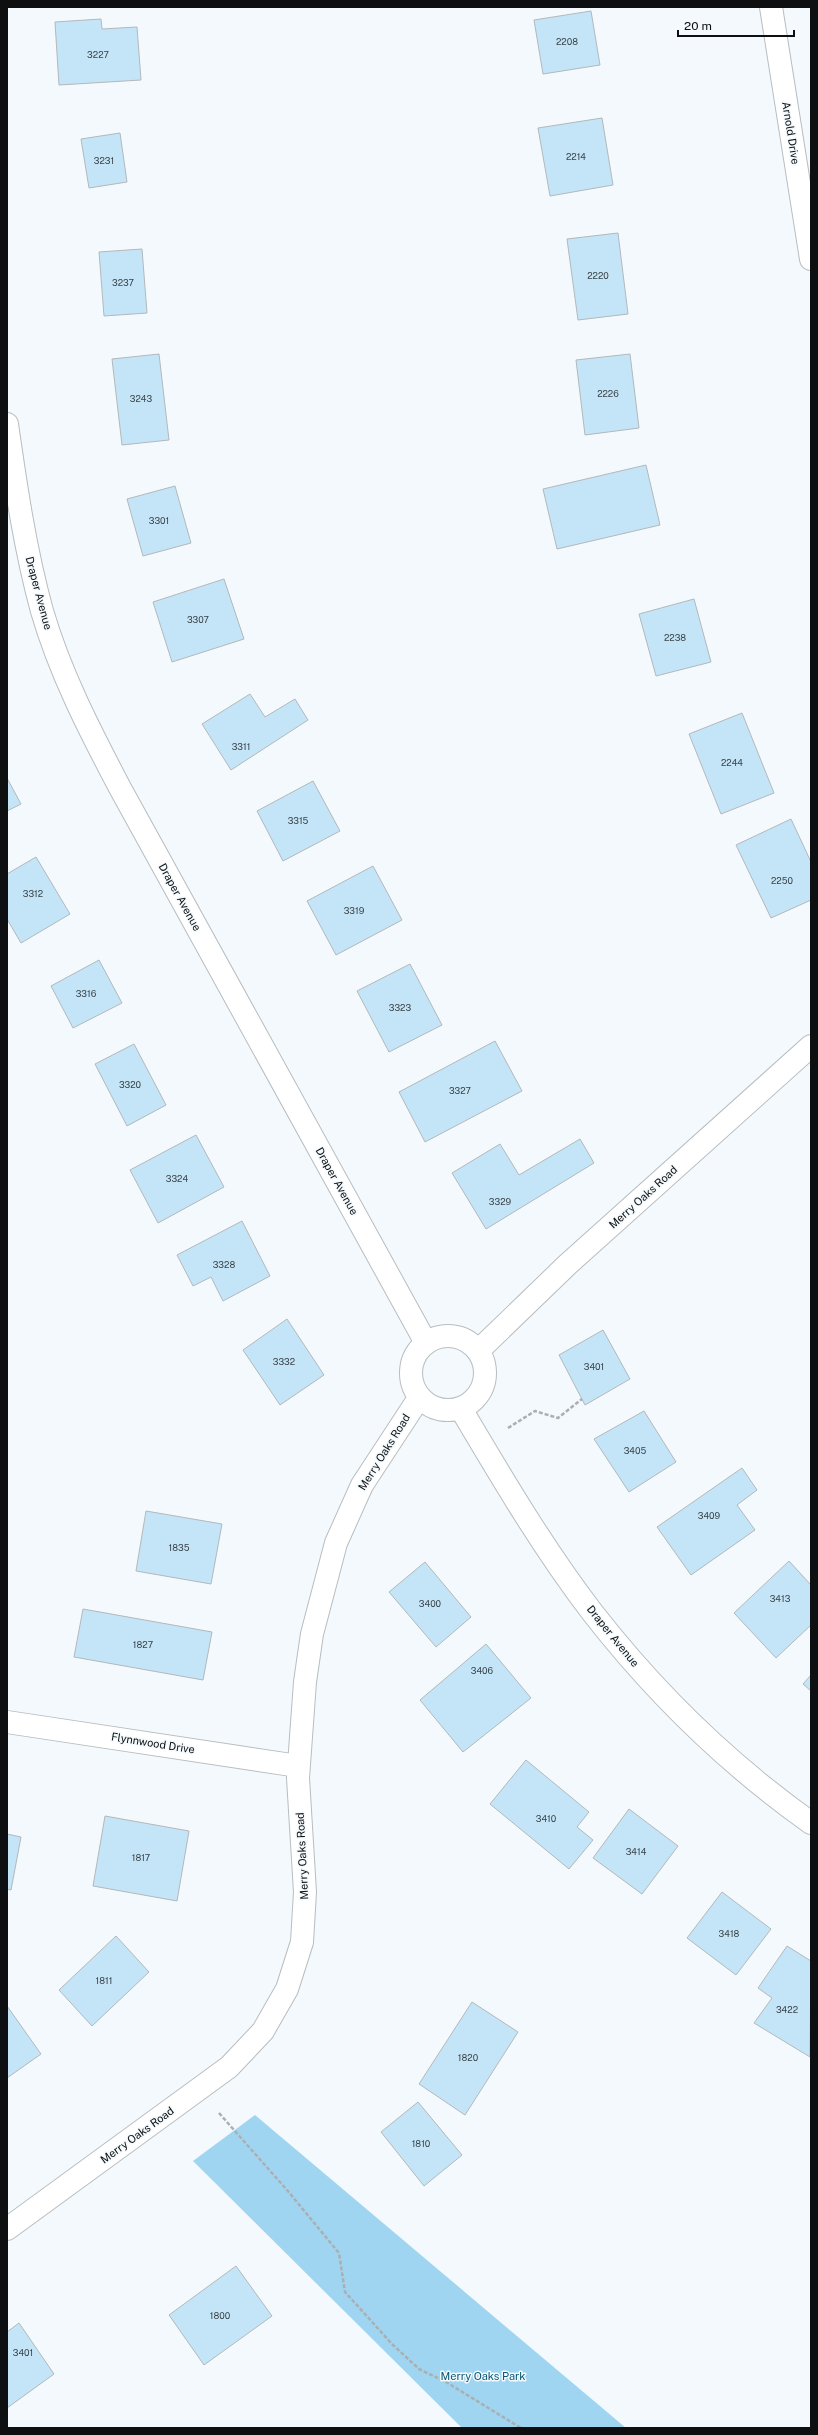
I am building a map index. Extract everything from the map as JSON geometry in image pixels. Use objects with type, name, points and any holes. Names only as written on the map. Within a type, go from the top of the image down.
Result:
[{"type":"street","name":"Arnold Drive","points":[[771,7],[811,259]]},
{"type":"street","name":"Draper Avenue","points":[[7,424],[20,521],[42,612],[76,702],[120,788],[426,1343]]},
{"type":"street","name":"Merry Oaks Road","points":[[478,1351],[567,1265],[811,1046]]},
{"type":"street","points":[[436,1337],[454,1337],[469,1343],[478,1351],[484,1361],[484,1384],[480,1394],[472,1403],[461,1409],[451,1411],[439,1410],[428,1405],[419,1398],[412,1387],[410,1375],[412,1362],[417,1351],[426,1343],[436,1337]]},
{"type":"street","name":"Merry Oaks Road","points":[[7,2229],[229,2067],[263,2031],[287,1989],[302,1942],[305,1892],[298,1766],[305,1682],[312,1634],[336,1543],[362,1485],[419,1398]]},
{"type":"street","name":"Draper Avenue","points":[[461,1409],[530,1524],[591,1611],[627,1655],[705,1737],[762,1788],[811,1823]]},
{"type":"street","name":"Flynnwood Drive","points":[[7,1722],[298,1766]]},
{"type":"path","points":[[506,1429],[535,1411],[558,1418],[582,1399]]},
{"type":"path","points":[[198,2090],[287,2190],[338,2253],[345,2292],[392,2344],[419,2369],[446,2382],[521,2428]]},
{"type":"green space","name":"Merry Oaks Park","points":[[255,2115],[626,2428],[462,2428],[193,2161]]},
{"type":"building","points":[[591,11],[600,65],[543,74],[534,20]]},
{"type":"building","points":[[101,19],[102,29],[137,27],[141,80],[59,85],[55,22]]},
{"type":"building","points":[[602,118],[613,185],[550,196],[538,128]]},
{"type":"building","points":[[120,133],[127,182],[89,188],[81,139]]},
{"type":"building","points":[[618,233],[628,314],[578,320],[567,239]]},
{"type":"building","points":[[142,249],[147,313],[104,316],[99,252]]},
{"type":"building","points":[[159,354],[169,440],[122,445],[112,359]]},
{"type":"building","points":[[630,354],[639,428],[585,435],[576,360]]},
{"type":"building","points":[[646,465],[660,525],[557,549],[543,489]]},
{"type":"building","points":[[175,486],[191,543],[143,556],[127,499]]},
{"type":"building","points":[[224,579],[244,639],[172,662],[153,602]]},
{"type":"building","points":[[694,599],[711,662],[656,676],[639,614]]},
{"type":"building","points":[[250,694],[265,717],[295,699],[308,720],[231,770],[202,724]]},
{"type":"building","points":[[742,713],[774,793],[721,814],[689,734]]},
{"type":"building","points":[[7,778],[21,804],[7,811]]},
{"type":"building","points":[[313,781],[340,831],[283,861],[257,811]]},
{"type":"building","points":[[791,819],[811,862],[811,900],[771,918],[736,845]]},
{"type":"building","points":[[36,857],[70,914],[21,943],[7,919],[7,874]]},
{"type":"building","points":[[373,866],[402,920],[336,955],[307,901]]},
{"type":"building","points":[[99,960],[122,1003],[73,1028],[51,986]]},
{"type":"building","points":[[410,964],[442,1025],[389,1052],[357,991]]},
{"type":"building","points":[[495,1041],[522,1091],[425,1142],[399,1092]]},
{"type":"building","points":[[134,1044],[166,1105],[127,1126],[95,1064]]},
{"type":"building","points":[[196,1135],[224,1187],[158,1223],[130,1170]]},
{"type":"building","points":[[580,1139],[594,1163],[486,1229],[452,1173],[500,1144],[519,1175]]},
{"type":"building","points":[[242,1221],[270,1276],[223,1301],[211,1277],[193,1286],[177,1255]]},
{"type":"building","points":[[287,1319],[324,1375],[280,1405],[243,1350]]},
{"type":"building","points":[[603,1330],[630,1379],[585,1405],[559,1355]]},
{"type":"building","points":[[644,1411],[676,1462],[629,1492],[594,1439]]},
{"type":"building","points":[[742,1468],[757,1490],[737,1505],[755,1530],[691,1575],[657,1527]]},
{"type":"building","points":[[146,1511],[222,1524],[211,1584],[136,1571]]},
{"type":"building","points":[[789,1561],[811,1585],[811,1625],[776,1658],[734,1613]]},
{"type":"building","points":[[425,1562],[471,1617],[436,1647],[389,1592]]},
{"type":"building","points":[[83,1609],[212,1632],[203,1680],[74,1657]]},
{"type":"building","points":[[486,1644],[531,1698],[463,1752],[420,1700]]},
{"type":"building","points":[[811,1675],[811,1691],[803,1684]]},
{"type":"building","points":[[526,1760],[589,1812],[577,1827],[593,1840],[569,1869],[490,1804]]},
{"type":"building","points":[[629,1809],[678,1846],[642,1894],[593,1858]]},
{"type":"building","points":[[105,1816],[189,1831],[177,1901],[93,1886]]},
{"type":"building","points":[[7,1834],[21,1837],[11,1890],[7,1889]]},
{"type":"building","points":[[722,1892],[771,1929],[736,1975],[687,1938]]},
{"type":"building","points":[[116,1936],[149,1972],[92,2026],[59,1990]]},
{"type":"building","points":[[787,1946],[811,1961],[810,2057],[754,2023],[772,1998],[758,1988]]},
{"type":"building","points":[[472,2002],[518,2032],[465,2115],[419,2084]]},
{"type":"building","points":[[7,2006],[41,2054],[7,2078]]},
{"type":"building","points":[[418,2102],[462,2155],[424,2186],[381,2132]]},
{"type":"building","points":[[236,2266],[272,2316],[204,2365],[169,2315]]},
{"type":"building","points":[[19,2323],[54,2374],[7,2408],[7,2332]]}]
